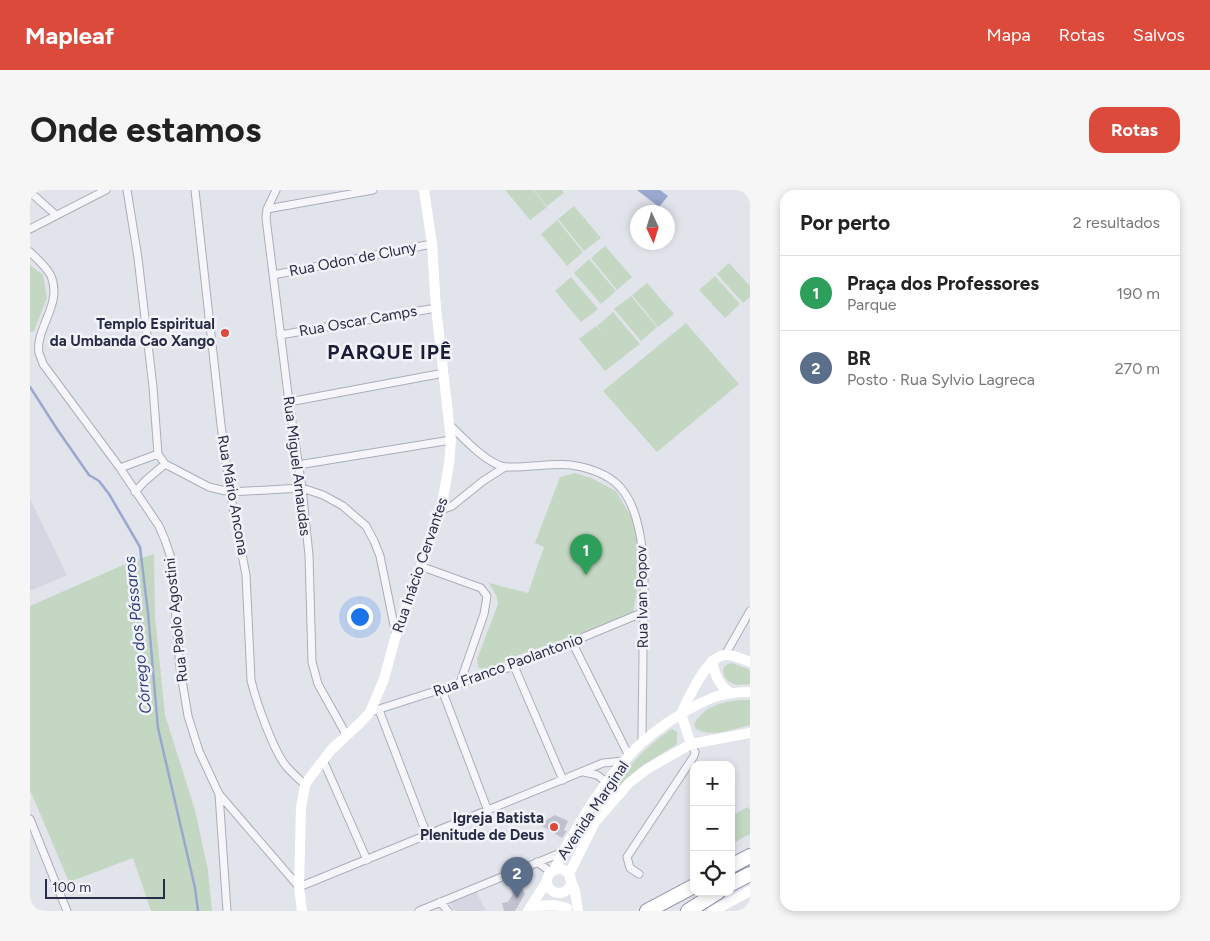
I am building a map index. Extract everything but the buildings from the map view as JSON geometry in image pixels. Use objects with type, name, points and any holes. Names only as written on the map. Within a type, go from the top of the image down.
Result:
[{"type":"highway","points":[[735,864],[750,856]]},
{"type":"highway","points":[[735,882],[750,874]]},
{"type":"highway","points":[[647,911],[690,888]]},
{"type":"highway","points":[[688,911],[712,896]]},
{"type":"main road","name":"Rua Inácio Cervantes","points":[[302,911],[299,887],[301,808],[305,785],[323,760],[374,711],[396,634],[441,510],[449,464],[450,425],[436,308],[432,244],[424,190]]},
{"type":"main road","points":[[731,693],[718,682],[712,661],[725,655],[750,662]]},
{"type":"main road","name":"Avenida Marginal","points":[[681,714],[690,695],[712,661]]},
{"type":"main road","name":"Avenida Marginal","points":[[531,909],[563,852],[626,758],[642,743],[681,714],[713,697],[731,693],[750,692]]},
{"type":"main road","points":[[681,714],[685,731],[691,744]]},
{"type":"main road","name":"Avenida Marginal","points":[[570,876],[595,822],[629,783],[647,769],[691,744],[750,733]]},
{"type":"main road","points":[[575,891],[579,853]]},
{"type":"main road","points":[[568,910],[555,892],[548,887],[550,874],[562,869],[570,876],[575,891],[578,911]]},
{"type":"main road","points":[[531,909],[555,892],[566,890],[570,885],[570,876]]},
{"type":"main road","points":[[713,911],[750,891]]},
{"type":"main road","points":[[531,909],[554,904],[568,910]]},
{"type":"street","points":[[30,229],[106,190]]},
{"type":"street","points":[[127,190],[138,258],[159,444],[158,454],[165,464],[210,487],[230,492],[302,488],[344,506],[366,526],[380,556],[396,634]]},
{"type":"street","name":"Rua Mário Ancona","points":[[195,190],[230,492],[246,575],[249,669],[253,690],[281,760],[305,785]]},
{"type":"street","points":[[267,209],[276,190]]},
{"type":"street","points":[[267,209],[373,190]]},
{"type":"street","points":[[30,192],[56,215]]},
{"type":"street","name":"Rua Miguel Arnaudas","points":[[267,209],[280,335],[302,488],[309,555],[312,662],[318,684],[347,736]]},
{"type":"street","name":"Rua Odon de Cluny","points":[[273,275],[432,244]]},
{"type":"street","name":"Rua Paolo Agostini","points":[[30,252],[43,264],[50,274],[54,287],[50,308],[40,339],[39,351],[43,364],[120,468],[159,526],[166,540],[171,558],[180,668],[188,716],[199,751],[219,794],[227,911]]},
{"type":"street","name":"Rua Oscar Camps","points":[[280,335],[436,308]]},
{"type":"street","points":[[289,402],[444,373]]},
{"type":"street","points":[[450,425],[476,450],[505,467]]},
{"type":"street","points":[[298,465],[450,440]]},
{"type":"street","points":[[120,468],[158,454]]},
{"type":"street","points":[[135,492],[165,464]]},
{"type":"street","name":"Rua Ivan Popov","points":[[441,510],[452,506],[483,481],[505,467],[557,464],[573,466],[597,471],[612,480],[624,491],[633,508],[640,532],[643,563],[642,743]]},
{"type":"street","points":[[420,566],[481,588],[487,596],[484,614],[460,683]]},
{"type":"street","points":[[725,655],[750,611]]},
{"type":"street","name":"Rua Franco Paolantonio","points":[[374,711],[514,666],[644,612]]},
{"type":"street","points":[[219,794],[299,887],[603,763],[626,758],[572,642]]},
{"type":"street","points":[[514,666],[563,780]]},
{"type":"street","points":[[442,690],[488,811]]},
{"type":"street","points":[[374,711],[427,835]]},
{"type":"street","points":[[639,874],[630,868],[627,857],[694,756],[695,752],[691,744]]},
{"type":"street","points":[[323,760],[367,860]]},
{"type":"street","points":[[584,771],[597,775],[608,783]]},
{"type":"street","points":[[30,819],[67,911]]},
{"type":"street","points":[[420,911],[563,852]]},
{"type":"street","points":[[537,862],[550,874]]},
{"type":"street","points":[[440,902],[448,911]]},
{"type":"shaded area","points":[[30,499],[67,575],[30,591]]},
{"type":"shaded area","points":[[476,891],[486,911],[455,911],[450,902]]},
{"type":"green space","points":[[505,190],[533,190],[547,207],[530,220]]},
{"type":"green space","points":[[534,190],[562,190],[564,193],[547,206]]},
{"type":"green space","points":[[574,206],[601,238],[584,251],[558,219]]},
{"type":"green space","points":[[557,220],[583,252],[567,266],[541,234]]},
{"type":"green space","points":[[605,246],[632,277],[617,290],[591,258]]},
{"type":"green space","points":[[589,259],[616,291],[601,304],[574,273]]},
{"type":"green space","points":[[729,263],[750,286],[750,297],[743,303],[717,274]]},
{"type":"green space","points":[[30,265],[43,275],[47,298],[34,331],[30,332]]},
{"type":"green space","points":[[715,276],[740,304],[725,318],[699,290]]},
{"type":"green space","points":[[571,277],[598,309],[581,322],[555,291]]},
{"type":"green space","points":[[647,283],[674,314],[658,327],[632,295]]},
{"type":"green space","points":[[631,296],[657,327],[641,341],[614,309]]},
{"type":"green space","points":[[613,312],[640,344],[605,371],[579,339],[596,326],[604,335],[597,326]]},
{"type":"green space","points":[[686,323],[739,384],[657,452],[603,391]]},
{"type":"green space","points":[[575,473],[591,478],[616,491],[636,525],[640,568],[633,615],[510,658],[491,671],[484,671],[478,667],[477,659],[498,604],[497,597],[489,583],[528,593],[544,547],[535,543],[560,477]]},
{"type":"green space","points":[[154,554],[155,617],[165,715],[195,810],[208,870],[212,911],[151,911],[133,858],[69,882],[30,790],[30,606],[130,562]]},
{"type":"green space","points":[[732,663],[750,670],[750,684],[736,685],[727,680],[723,670],[727,664]]},
{"type":"green space","points":[[750,700],[750,725],[716,733],[702,732],[696,729],[694,724],[708,709],[727,702]]},
{"type":"green space","points":[[672,729],[677,732],[677,744],[642,766],[605,799],[589,820],[596,808],[626,770],[649,747]]},
{"type":"green space","points":[[748,807],[750,811],[750,834],[735,842],[735,814]]},
{"type":"water","points":[[637,190],[660,190],[668,196],[661,205],[656,205]]},
{"type":"waterway","name":"Córrego dos Pássaros","points":[[30,387],[89,475],[99,481],[109,494],[140,547],[158,728],[195,888],[198,911]]},
{"type":"place","name":"Templo Espiritual da Umbanda Cao Xango","points":[[225,333]]},
{"type":"place","name":"Praça dos Professores","points":[[586,575]]},
{"type":"place","name":"Igreja Batista Plenitude de Deus","points":[[554,827]]},
{"type":"place","name":"BR","points":[[517,898]]},
{"type":"district","name":"PARQUE IPÊ","points":[[390,352]]}]
